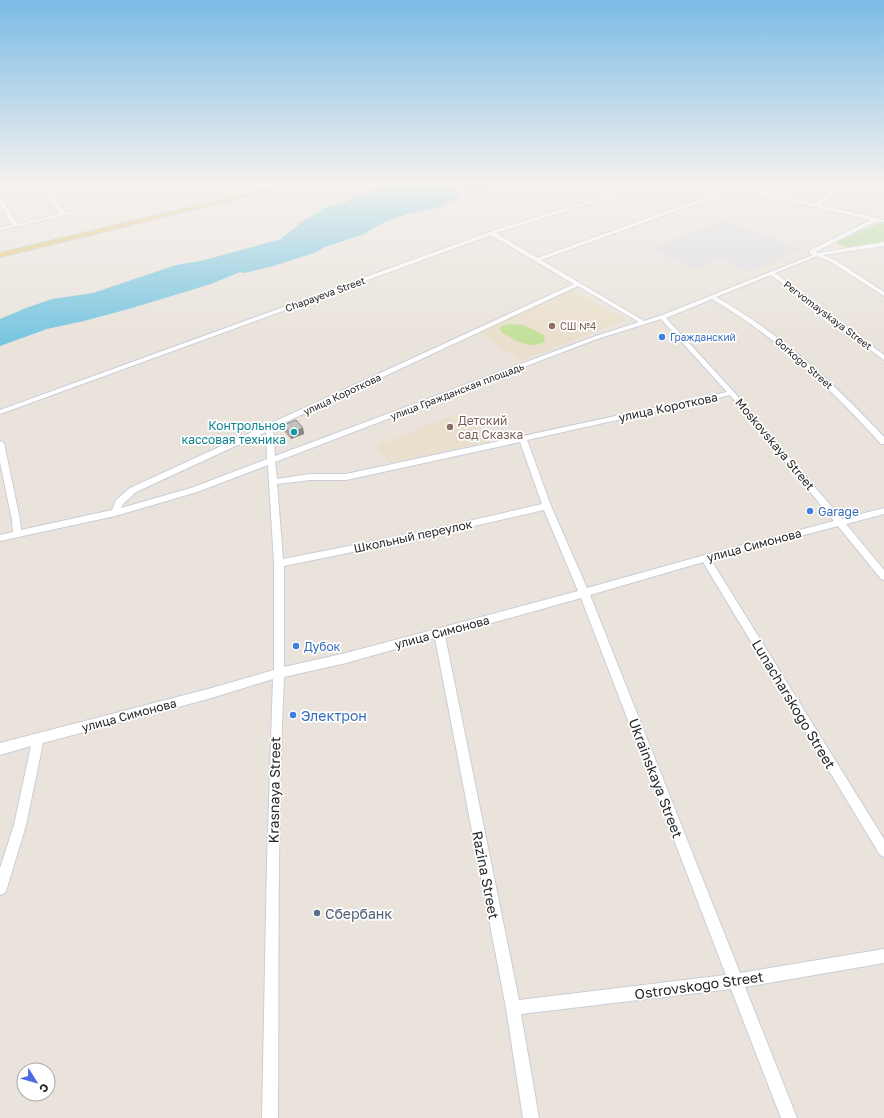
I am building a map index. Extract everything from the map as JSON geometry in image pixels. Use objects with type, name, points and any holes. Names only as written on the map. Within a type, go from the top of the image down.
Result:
[{"type":"main road","points":[[0,255],[83,235]]},
{"type":"street","name":"Chapayeva Street","points":[[0,412],[486,235]]},
{"type":"street","points":[[496,235],[644,323],[819,254],[884,244]]},
{"type":"street","points":[[538,259],[604,235]]},
{"type":"street","points":[[844,235],[811,252],[833,261],[884,294]]},
{"type":"street","name":"Pervomayskaya Street","points":[[771,273],[791,286],[884,358]]},
{"type":"street","name":"улица Короткова","points":[[115,513],[119,502],[132,490],[578,284]]},
{"type":"street","name":"Gorkogo Street","points":[[712,297],[765,330],[812,369],[865,421],[884,442]]},
{"type":"street","name":"Moskovskaya Street","points":[[662,317],[678,337],[732,393],[884,576]]},
{"type":"street","name":"улица Гражданская площадь","points":[[271,462],[598,337],[644,323]]},
{"type":"street","name":"улица Короткова","points":[[274,482],[310,478],[346,477],[732,393]]},
{"type":"street","name":"Krasnaya Street","points":[[269,428],[279,563],[279,673],[273,854],[270,1118]]},
{"type":"street","name":"Ukrainskaya Street","points":[[523,439],[789,1118]]},
{"type":"street","points":[[0,443],[3,473],[16,520],[17,534]]},
{"type":"street","points":[[0,538],[155,503],[271,462]]},
{"type":"street","name":"Школьный переулок","points":[[279,563],[421,535],[548,506]]},
{"type":"street","name":"улица Симонова","points":[[0,749],[208,694],[279,673],[346,658],[584,593],[705,558],[884,511]]},
{"type":"street","name":"Lunacharskogo Street","points":[[705,558],[884,851]]},
{"type":"street","name":"Razina Street","points":[[438,633],[513,1008],[532,1118]]},
{"type":"street","points":[[0,888],[20,825],[38,739]]},
{"type":"street","name":"Ostrovskogo Street","points":[[513,1008],[735,981],[884,956]]},
{"type":"shaded area","points":[[685,235],[764,235],[800,249],[751,272],[720,259],[695,270],[650,249]]},
{"type":"shaded area","name":"СШ №4","points":[[572,290],[626,320],[520,361],[480,332]]},
{"type":"shaded area","name":"Детский сад Сказка","points":[[460,412],[491,441],[390,463],[377,446]]},
{"type":"green space","points":[[851,235],[884,235],[884,243],[848,247],[837,244],[837,241]]},
{"type":"green space","points":[[503,325],[523,325],[544,335],[545,341],[539,344],[528,345],[518,341],[502,333],[500,329]]},
{"type":"water","points":[[286,235],[360,235],[325,247],[314,253],[270,267],[245,273],[240,272],[211,284],[132,308],[47,329],[0,346],[0,319],[26,308],[52,299],[93,293],[176,265],[201,261],[281,239]]},
{"type":"building","points":[[296,420],[303,428],[290,433],[283,425]]},
{"type":"place","name":"СШ №4","points":[[552,326]]},
{"type":"place","name":"Гражданский","points":[[662,337]]},
{"type":"place","name":"Детский сад Сказка","points":[[450,427]]},
{"type":"place","name":"Контрольное кассовая техника","points":[[294,432]]},
{"type":"place","name":"Garage","points":[[810,511]]},
{"type":"place","name":"Дубок","points":[[296,646]]},
{"type":"place","name":"Электрон","points":[[293,715]]},
{"type":"place","name":"Сбербанк","points":[[317,913]]}]
